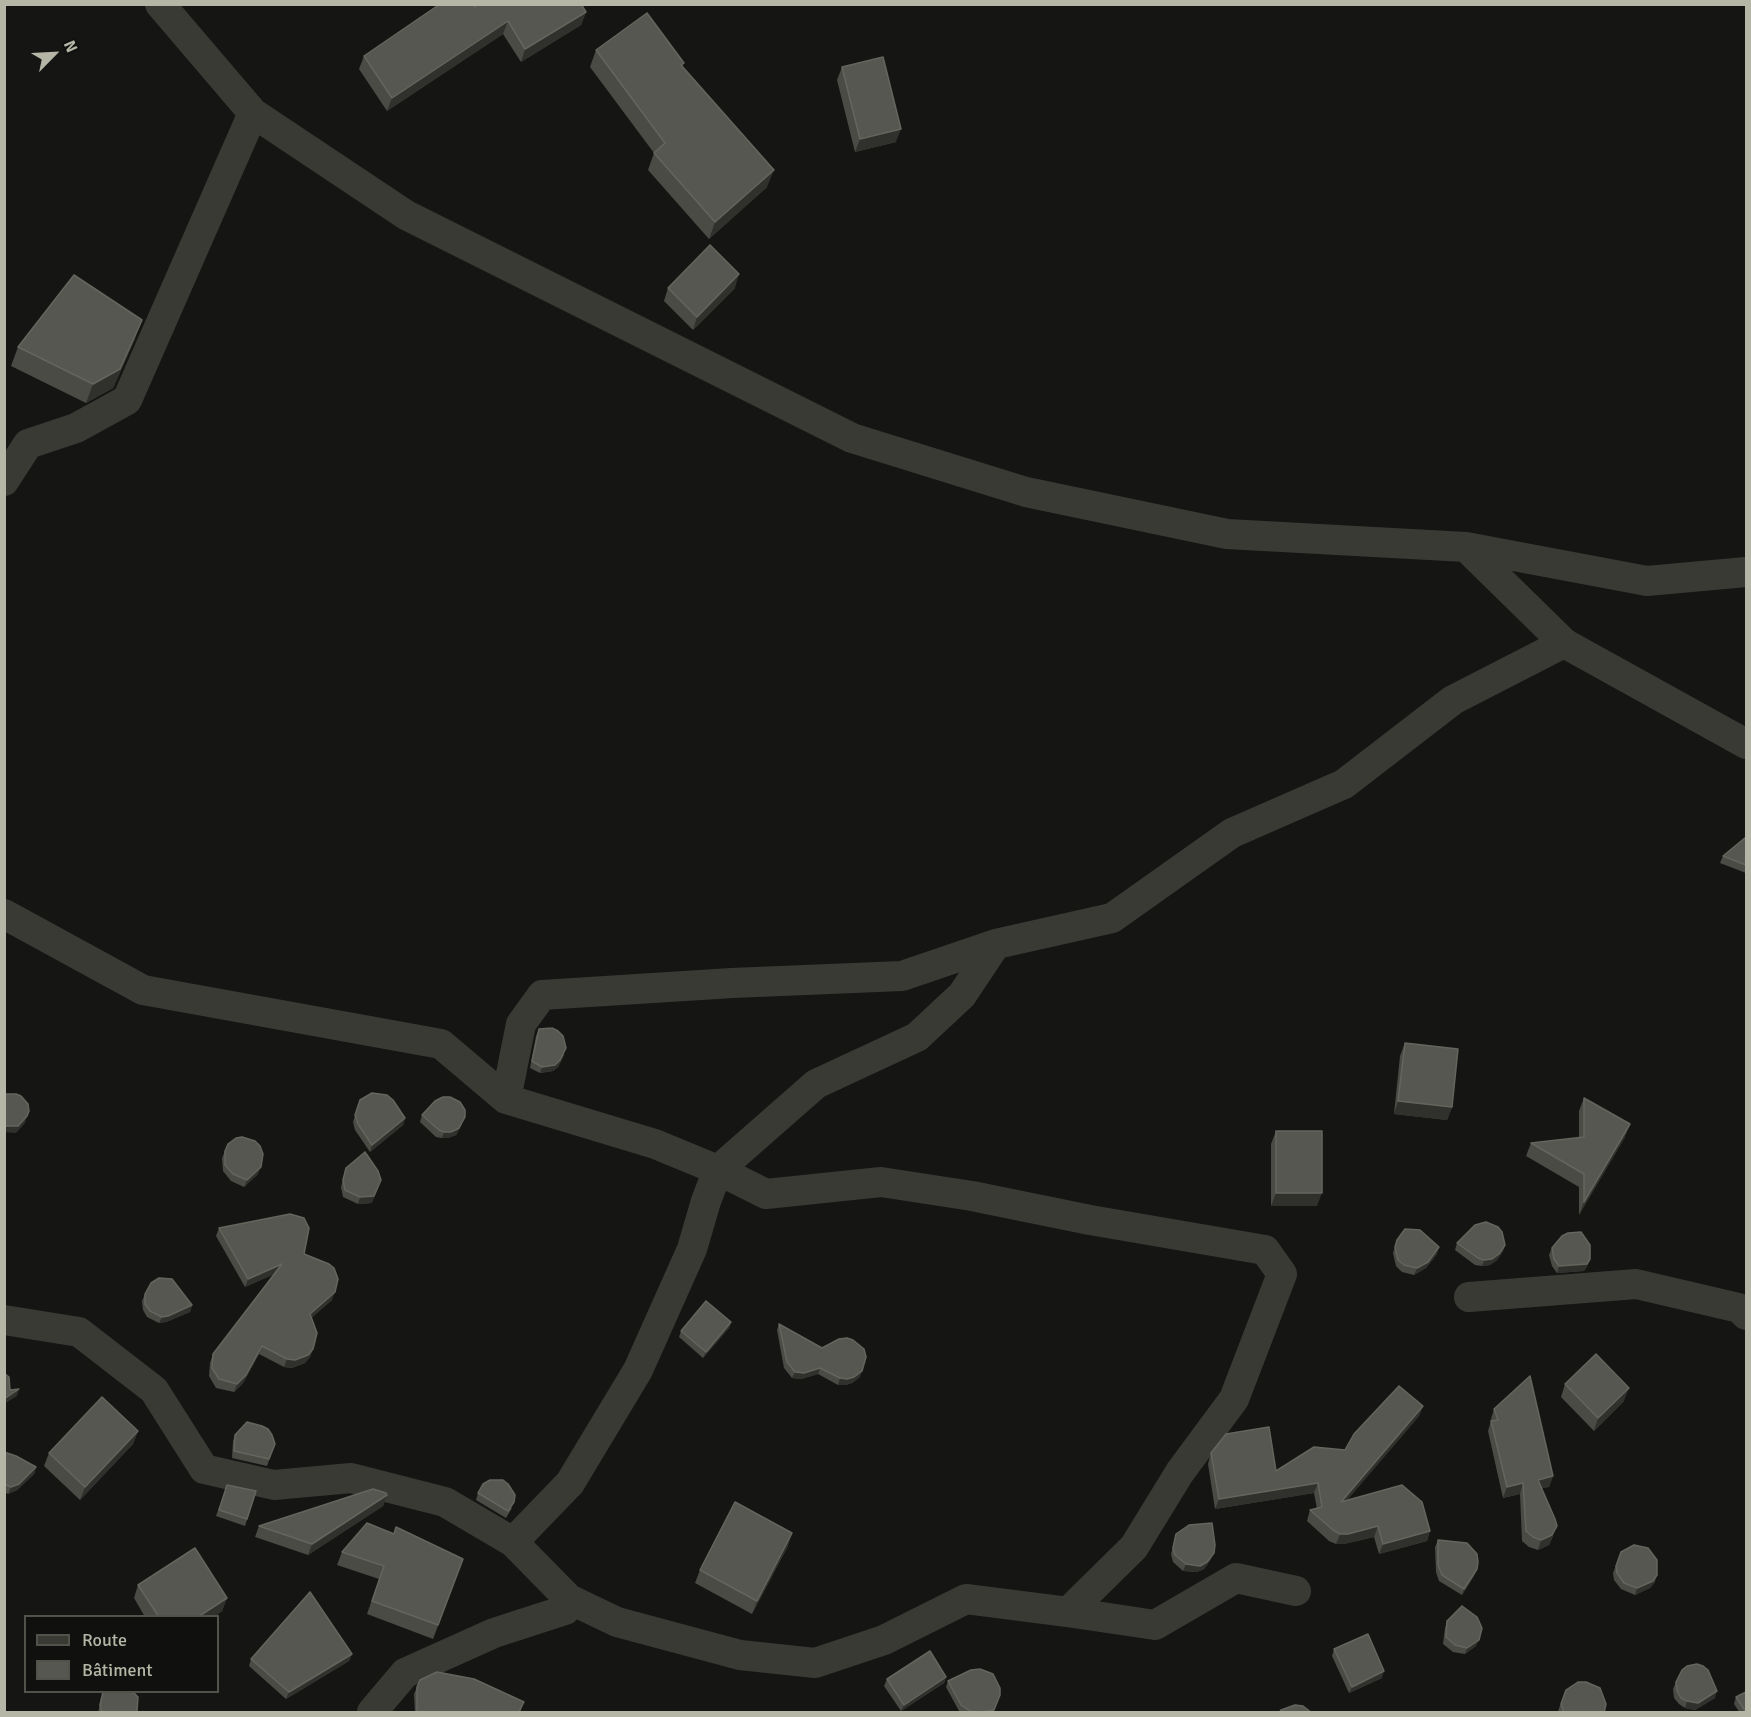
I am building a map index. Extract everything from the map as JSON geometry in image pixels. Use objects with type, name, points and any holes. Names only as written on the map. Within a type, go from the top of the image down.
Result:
[{"type":"street","points":[[160,4],[253,113],[406,215],[852,438],[1026,492],[1227,534],[1466,547],[1647,581],[1746,572]]},
{"type":"street","points":[[4,482],[28,444],[76,428],[127,400],[253,113]]},
{"type":"street","points":[[1466,547],[1564,643],[1746,744]]},
{"type":"street","points":[[506,1099],[521,1024],[542,995],[732,983],[902,976],[996,944],[1112,918],[1232,833],[1344,784],[1454,700],[1564,643]]},
{"type":"street","points":[[4,914],[143,990],[441,1044],[506,1099],[655,1144],[718,1170],[766,1194],[881,1182],[972,1196],[1090,1220],[1265,1250],[1282,1274],[1234,1399],[1180,1472],[1134,1547],[1068,1612]]},
{"type":"street","points":[[513,1542],[570,1483],[638,1370],[692,1249],[718,1170],[816,1084],[917,1037],[962,995],[996,944]]},
{"type":"street","points":[[1469,1297],[1636,1284],[1739,1308],[1746,1315]]},
{"type":"street","points":[[4,1320],[79,1332],[154,1390],[204,1469],[274,1485],[351,1478],[446,1502],[513,1542],[569,1599],[617,1622],[740,1655],[815,1663],[884,1640],[966,1599],[1155,1625],[1236,1578],[1296,1591]]},
{"type":"street","points":[[372,1713],[405,1673],[494,1633],[565,1610],[569,1599]]},
{"type":"building","points":[[440,4],[474,4],[475,7],[479,4],[581,4],[586,12],[525,49],[508,21],[392,98],[364,56]]},
{"type":"building","points":[[647,13],[684,63],[681,65],[774,170],[715,222],[654,153],[665,143],[596,50]]},
{"type":"building","points":[[883,57],[901,129],[860,139],[842,67]]},
{"type":"building","points":[[710,245],[739,274],[697,317],[668,288]]},
{"type":"building","points":[[74,275],[142,320],[120,369],[93,384],[18,347]]},
{"type":"building","points":[[1746,837],[1746,865],[1723,856]]},
{"type":"building","points":[[552,1028],[563,1036],[566,1048],[555,1065],[542,1067],[532,1061],[539,1029]]},
{"type":"building","points":[[1405,1043],[1458,1049],[1452,1107],[1398,1101]]},
{"type":"building","points":[[372,1093],[387,1095],[405,1118],[372,1145],[358,1124],[355,1115],[360,1100]]},
{"type":"building","points":[[4,1094],[21,1096],[28,1104],[27,1116],[18,1126],[4,1126]]},
{"type":"building","points":[[443,1097],[450,1097],[460,1102],[465,1110],[465,1117],[459,1128],[451,1132],[439,1130],[422,1115],[435,1101]]},
{"type":"building","points":[[1584,1098],[1630,1124],[1584,1202],[1584,1174],[1531,1143],[1584,1137]]},
{"type":"building","points":[[1276,1131],[1322,1131],[1322,1193],[1276,1193]]},
{"type":"building","points":[[242,1137],[255,1141],[263,1154],[261,1167],[247,1180],[233,1174],[225,1165],[225,1151],[228,1144]]},
{"type":"building","points":[[365,1152],[378,1171],[381,1180],[374,1196],[360,1197],[345,1190],[343,1180],[346,1168]]},
{"type":"building","points":[[290,1214],[304,1218],[309,1228],[304,1254],[329,1264],[334,1268],[338,1279],[335,1292],[310,1314],[317,1333],[313,1349],[308,1355],[295,1360],[287,1359],[262,1346],[246,1375],[237,1384],[219,1379],[212,1368],[213,1354],[282,1264],[248,1279],[219,1228]]},
{"type":"building","points":[[1486,1222],[1498,1227],[1502,1232],[1505,1245],[1492,1259],[1484,1260],[1457,1243],[1475,1225]]},
{"type":"building","points":[[1405,1229],[1420,1230],[1439,1247],[1428,1262],[1417,1268],[1404,1265],[1398,1260],[1395,1247]]},
{"type":"building","points":[[1581,1232],[1590,1245],[1590,1259],[1587,1264],[1559,1266],[1554,1259],[1552,1248],[1562,1236]]},
{"type":"building","points":[[159,1278],[172,1279],[192,1305],[162,1317],[150,1311],[145,1304],[145,1294],[151,1283]]},
{"type":"building","points":[[706,1301],[731,1322],[706,1352],[681,1331]]},
{"type":"building","points":[[779,1324],[822,1348],[839,1339],[853,1340],[864,1349],[866,1357],[862,1371],[847,1379],[820,1368],[804,1373],[795,1372],[787,1362]]},
{"type":"building","points":[[1596,1354],[1629,1388],[1598,1418],[1565,1384]]},
{"type":"building","points":[[4,1373],[9,1377],[10,1390],[19,1389],[4,1399]]},
{"type":"building","points":[[1530,1376],[1553,1476],[1538,1480],[1557,1526],[1552,1535],[1541,1540],[1526,1531],[1523,1483],[1507,1487],[1491,1421],[1498,1420],[1494,1409]]},
{"type":"building","points":[[1399,1386],[1423,1406],[1341,1502],[1402,1485],[1422,1502],[1430,1531],[1383,1544],[1378,1526],[1340,1534],[1310,1510],[1322,1507],[1318,1483],[1219,1499],[1211,1453],[1226,1434],[1269,1427],[1276,1471],[1314,1447],[1345,1450],[1354,1434]]},
{"type":"building","points":[[102,1397],[138,1431],[85,1487],[49,1453]]},
{"type":"building","points":[[247,1422],[268,1429],[272,1435],[275,1444],[269,1459],[234,1451],[235,1435]]},
{"type":"building","points":[[4,1452],[36,1467],[19,1484],[11,1487],[4,1484]]},
{"type":"building","points":[[490,1480],[503,1480],[515,1495],[514,1502],[508,1511],[478,1493],[483,1484]]},
{"type":"building","points":[[227,1485],[256,1491],[247,1519],[219,1510]]},
{"type":"building","points":[[373,1489],[387,1495],[312,1544],[259,1526]]},
{"type":"building","points":[[735,1502],[792,1533],[757,1601],[700,1570]]},
{"type":"building","points":[[367,1523],[394,1534],[396,1527],[463,1559],[438,1625],[372,1601],[384,1566],[342,1552]]},
{"type":"building","points":[[1212,1523],[1214,1553],[1207,1562],[1200,1566],[1186,1564],[1175,1555],[1173,1548],[1176,1534],[1189,1525]]},
{"type":"building","points":[[1438,1540],[1467,1543],[1477,1554],[1477,1569],[1464,1589],[1442,1575],[1438,1565]]},
{"type":"building","points":[[1634,1545],[1648,1548],[1657,1560],[1657,1575],[1653,1581],[1637,1588],[1624,1583],[1617,1573],[1616,1566],[1621,1552]]},
{"type":"building","points":[[195,1548],[227,1598],[201,1615],[158,1615],[138,1585]]},
{"type":"building","points":[[310,1592],[352,1654],[289,1692],[251,1659]]},
{"type":"building","points":[[1462,1606],[1477,1617],[1482,1628],[1479,1640],[1467,1648],[1455,1645],[1446,1637],[1447,1621]]},
{"type":"building","points":[[1368,1634],[1384,1671],[1352,1687],[1334,1649]]},
{"type":"building","points":[[930,1651],[946,1677],[904,1705],[887,1679]]},
{"type":"building","points":[[1697,1664],[1708,1670],[1717,1691],[1698,1703],[1681,1698],[1676,1682],[1682,1670],[1687,1666]]},
{"type":"building","points":[[980,1669],[993,1674],[1000,1688],[1000,1695],[994,1710],[975,1713],[961,1705],[948,1681],[971,1670]]},
{"type":"building","points":[[437,1672],[474,1679],[524,1702],[518,1713],[417,1713],[417,1687],[420,1680]]},
{"type":"building","points":[[1578,1682],[1586,1682],[1600,1688],[1606,1704],[1604,1713],[1564,1713],[1561,1704],[1566,1690]]},
{"type":"building","points":[[1746,1692],[1746,1712],[1736,1697]]},
{"type":"building","points":[[103,1693],[134,1693],[138,1697],[135,1713],[102,1713],[100,1705]]},
{"type":"building","points":[[1295,1705],[1303,1706],[1312,1713],[1279,1713]]}]
